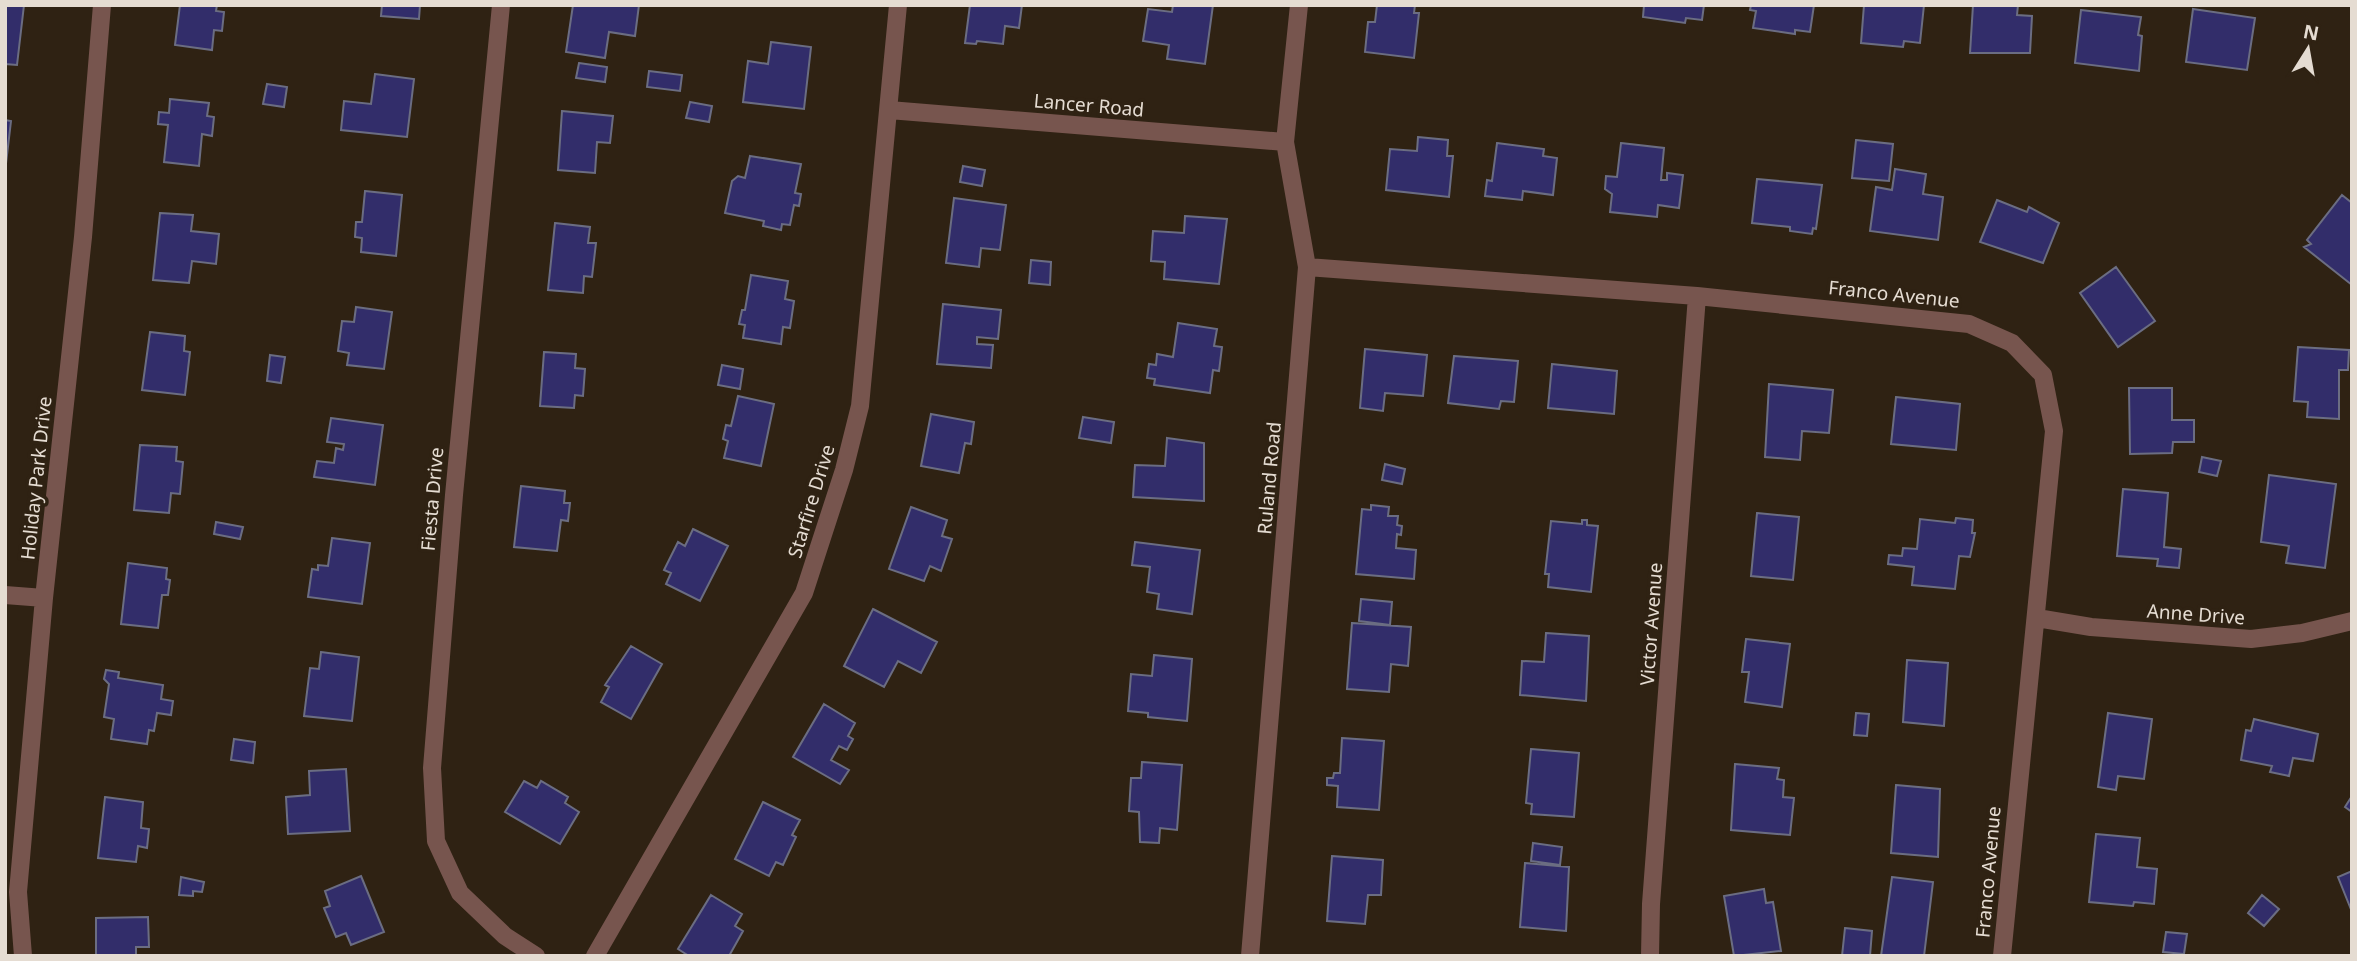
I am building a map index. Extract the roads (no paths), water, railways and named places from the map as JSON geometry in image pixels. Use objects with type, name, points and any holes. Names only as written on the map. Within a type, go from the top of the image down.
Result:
[{"type":"street","name":"Holiday Park Drive","points":[[23,956],[18,892],[44,598],[83,237],[102,5]]},
{"type":"street","name":"Fiesta Drive","points":[[501,5],[453,495],[432,768],[436,841],[460,893],[505,936],[536,956]]},
{"type":"street","name":"Starfire Drive","points":[[595,956],[804,593],[844,470],[860,407],[898,5]]},
{"type":"street","name":"Ruland Road","points":[[1250,956],[1307,267],[1285,142],[1299,5]]},
{"type":"street","name":"Lancer Road","points":[[889,110],[1285,142]]},
{"type":"street","name":"Franco Avenue","points":[[1307,267],[1697,296],[1969,324],[2012,343],[2043,375],[2054,431],[2002,956]]},
{"type":"street","name":"Victor Avenue","points":[[1650,956],[1651,904],[1697,296]]},
{"type":"street","points":[[5,596],[44,598]]},
{"type":"street","name":"Anne Drive","points":[[2037,618],[2091,627],[2251,639],[2302,633],[2352,621]]}]
